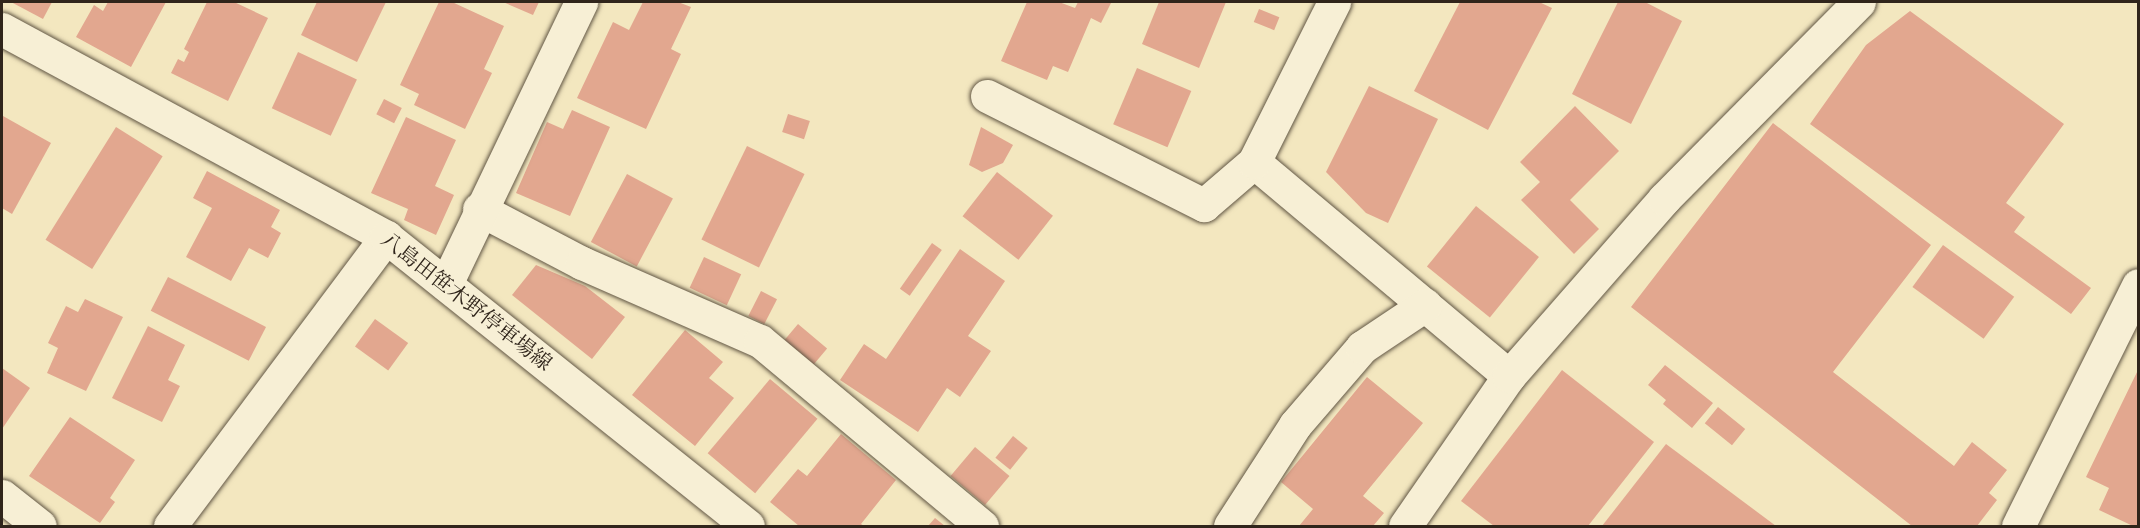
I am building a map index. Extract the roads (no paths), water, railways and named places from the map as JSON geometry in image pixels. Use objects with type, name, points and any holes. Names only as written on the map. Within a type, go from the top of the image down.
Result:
[{"type":"street","points":[[446,284],[479,209],[581,2]]},
{"type":"street","points":[[987,96],[1204,205],[1254,162],[1334,2]]},
{"type":"street","points":[[1405,526],[1509,376],[1664,199],[1859,2]]},
{"type":"street","name":"八島田笹木野停車場線","points":[[2,29],[386,237],[748,526]]},
{"type":"street","points":[[1254,162],[1509,376]]},
{"type":"street","points":[[479,209],[582,263],[760,341],[982,526]]},
{"type":"street","points":[[170,526],[386,237]]},
{"type":"street","points":[[2018,526],[2138,288]]},
{"type":"street","points":[[1230,526],[1294,425],[1362,347],[1425,305]]},
{"type":"street","points":[[2,496],[40,526]]}]
